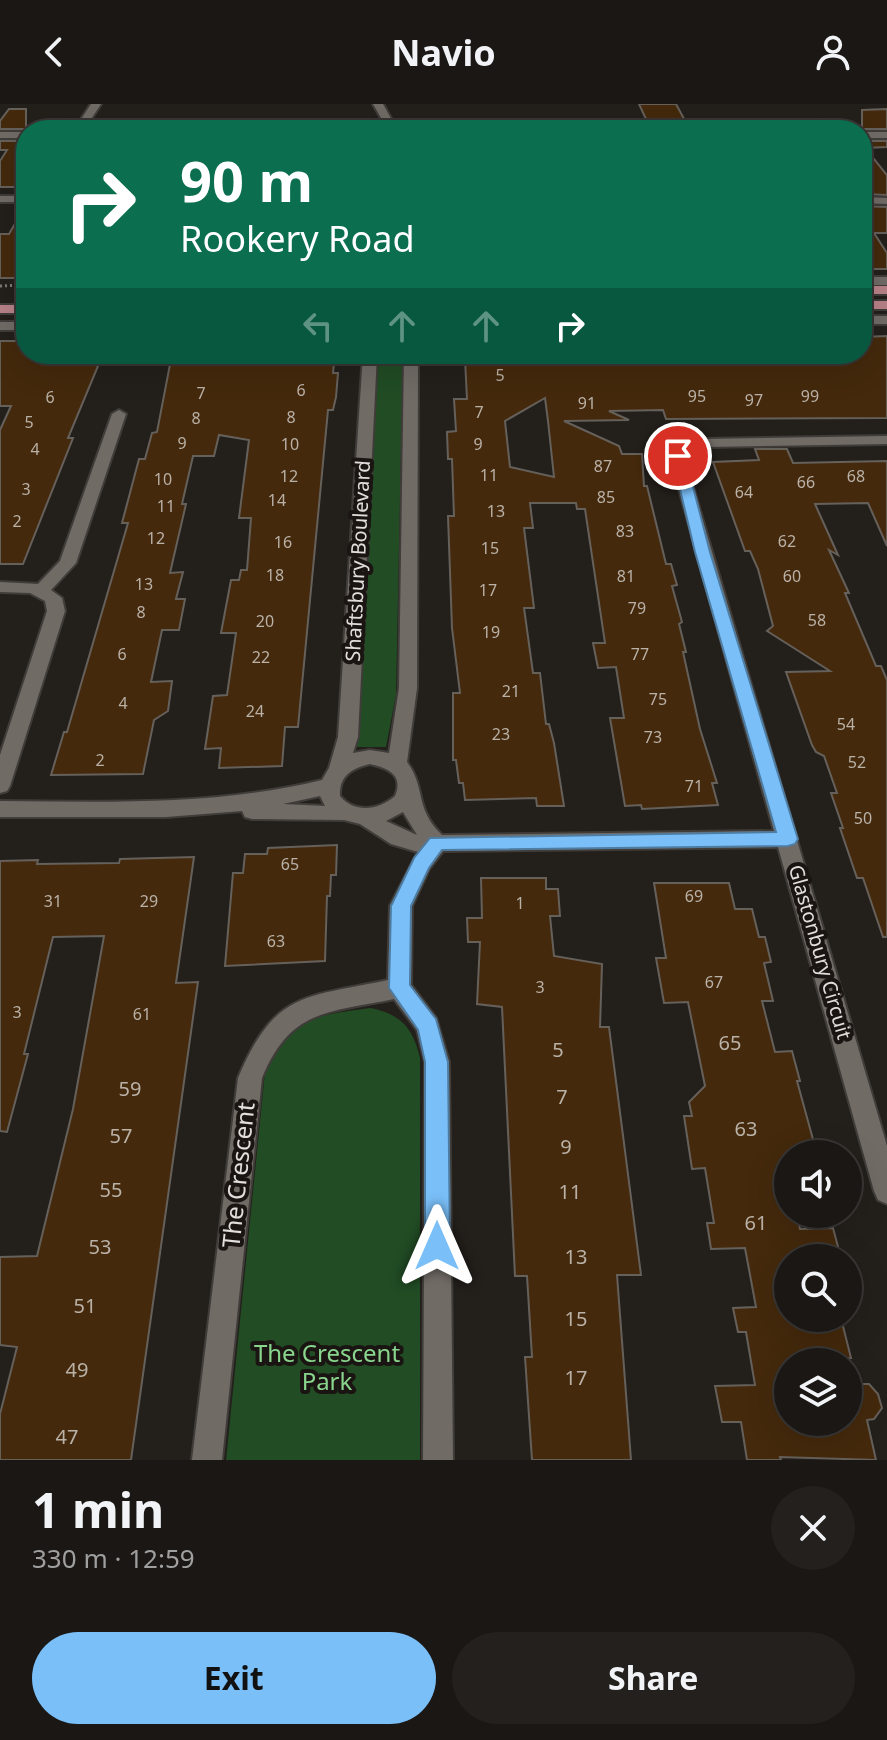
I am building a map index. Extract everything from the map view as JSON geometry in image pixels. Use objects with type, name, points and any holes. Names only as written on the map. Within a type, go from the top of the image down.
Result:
[{"type":"street","points":[[86,120],[96,104]]},
{"type":"street","points":[[610,106],[615,120]]},
{"type":"street","name":"Shaftsbury Boulevard","points":[[334,777],[348,737],[369,364]]},
{"type":"street","points":[[397,764],[408,688],[411,364]]},
{"type":"street","points":[[41,591],[68,563],[119,414]]},
{"type":"street","name":"Glastonbury Circuit","points":[[887,440],[703,443],[678,456],[887,1191]]},
{"type":"street","points":[[0,587],[41,591],[56,602],[55,618],[0,786]]},
{"type":"street","points":[[229,807],[303,794],[334,777],[353,760],[370,757],[397,764],[409,779],[408,799],[416,818],[437,843]]},
{"type":"street","points":[[334,777],[333,802],[406,843],[420,846],[437,843],[788,839]]},
{"type":"street","points":[[0,809],[229,807],[279,813],[356,814],[392,810],[404,800],[409,790]]},
{"type":"street","points":[[437,843],[421,864],[401,906],[399,988],[428,1026],[437,1062],[438,1460]]},
{"type":"street","name":"The Crescent","points":[[207,1460],[250,1078],[259,1051],[273,1030],[300,1009],[399,988]]},
{"type":"green space","points":[[379,364],[403,364],[396,695],[386,747],[357,747]]},
{"type":"green space","name":"The Crescent Park","points":[[370,1008],[390,1014],[404,1024],[414,1038],[420,1058],[420,1460],[226,1460],[266,1062],[290,1035],[310,1020]]},
{"type":"building","points":[[639,104],[676,104],[685,120],[646,120]]},
{"type":"building","points":[[9,109],[26,109],[26,120],[16,120],[16,129],[0,129],[0,121]]},
{"type":"building","points":[[887,109],[887,129],[872,129],[872,120],[862,120],[862,110]]},
{"type":"building","points":[[0,141],[16,141],[16,187],[0,187],[0,161],[7,150],[0,150]]},
{"type":"building","points":[[872,141],[887,141],[887,147],[872,148]]},
{"type":"building","points":[[872,157],[887,175],[887,195],[872,194]]},
{"type":"building","points":[[872,206],[887,207],[887,233],[874,233],[887,253],[887,269],[872,269]]},
{"type":"building","points":[[16,222],[16,278],[0,278],[0,234],[9,234]]},
{"type":"building","points":[[887,336],[887,418],[666,419],[663,410],[609,411],[629,420],[564,421],[619,446],[622,454],[642,454],[644,486],[647,486],[666,564],[671,564],[677,585],[672,586],[682,622],[679,624],[686,652],[683,652],[700,729],[717,783],[712,783],[718,805],[642,809],[641,805],[625,806],[610,718],[624,718],[616,667],[598,668],[593,643],[605,643],[585,509],[577,509],[576,503],[530,503],[533,528],[524,528],[534,608],[524,608],[533,673],[540,673],[546,724],[549,724],[554,743],[564,806],[537,806],[536,798],[465,800],[463,783],[459,783],[456,760],[453,760],[453,693],[460,693],[452,628],[448,516],[454,516],[452,459],[448,459],[447,432],[456,431],[454,399],[467,399],[465,364],[872,364],[872,337]],"holes":[[[545,398],[554,477],[510,467],[505,421]]]},
{"type":"building","points":[[0,341],[16,341],[16,364],[99,364],[68,438],[73,438],[23,564],[0,564],[0,430],[11,406],[0,406]]},
{"type":"building","points":[[170,364],[334,364],[333,373],[338,373],[336,397],[333,410],[328,410],[298,727],[285,727],[282,766],[219,768],[221,748],[205,749],[213,696],[227,695],[236,633],[221,633],[231,580],[239,580],[241,570],[247,570],[251,518],[239,518],[249,440],[219,435],[214,456],[193,456],[182,504],[186,504],[170,573],[183,572],[176,599],[185,599],[179,630],[162,630],[151,682],[172,681],[168,711],[154,720],[143,774],[51,775],[64,732],[67,732],[128,523],[122,523],[139,459],[145,459],[152,433],[157,432]]},
{"type":"building","points":[[755,449],[787,449],[793,463],[887,461],[887,546],[868,503],[815,504],[838,555],[829,550],[849,593],[845,593],[876,666],[881,666],[887,680],[887,937],[883,937],[863,878],[857,878],[831,793],[837,793],[824,756],[816,752],[812,745],[786,672],[830,671],[767,631],[773,626],[758,569],[750,551],[745,551],[713,462],[759,460]]},
{"type":"building","points":[[337,845],[336,875],[331,875],[330,896],[327,896],[325,961],[225,966],[233,873],[243,873],[245,854],[267,854],[268,848]]},
{"type":"building","points":[[194,857],[176,983],[198,982],[131,1460],[0,1460],[0,1414],[17,1347],[0,1345],[0,1257],[37,1256],[73,1109],[104,936],[53,937],[24,1054],[28,1054],[7,1132],[0,1131],[0,861],[119,863],[120,859]]},
{"type":"building","points":[[481,878],[546,878],[546,889],[558,889],[560,916],[550,916],[554,956],[602,964],[600,1027],[609,1027],[641,1275],[617,1275],[631,1460],[532,1460],[525,1357],[532,1357],[527,1276],[515,1276],[502,1007],[477,1004],[480,942],[468,942],[467,918],[482,918]]},
{"type":"building","points":[[654,883],[729,883],[735,909],[752,909],[759,937],[765,937],[771,962],[764,963],[773,1001],[762,1001],[775,1052],[792,1051],[813,1140],[774,1140],[774,1228],[833,1228],[837,1244],[774,1244],[774,1332],[844,1332],[848,1348],[774,1348],[774,1436],[862,1436],[862,1384],[869,1384],[878,1394],[882,1408],[874,1419],[867,1420],[876,1460],[780,1457],[781,1460],[747,1460],[741,1422],[722,1422],[715,1386],[755,1385],[746,1332],[738,1332],[733,1308],[756,1307],[745,1248],[711,1249],[707,1223],[714,1223],[705,1168],[692,1169],[684,1116],[692,1116],[689,1102],[705,1086],[688,1002],[664,1003],[656,958],[666,958]]},
{"type":"route","points":[[437,1246],[437,1062],[428,1026],[399,988],[401,906],[421,864],[437,843],[788,839],[703,552],[678,456]]}]
